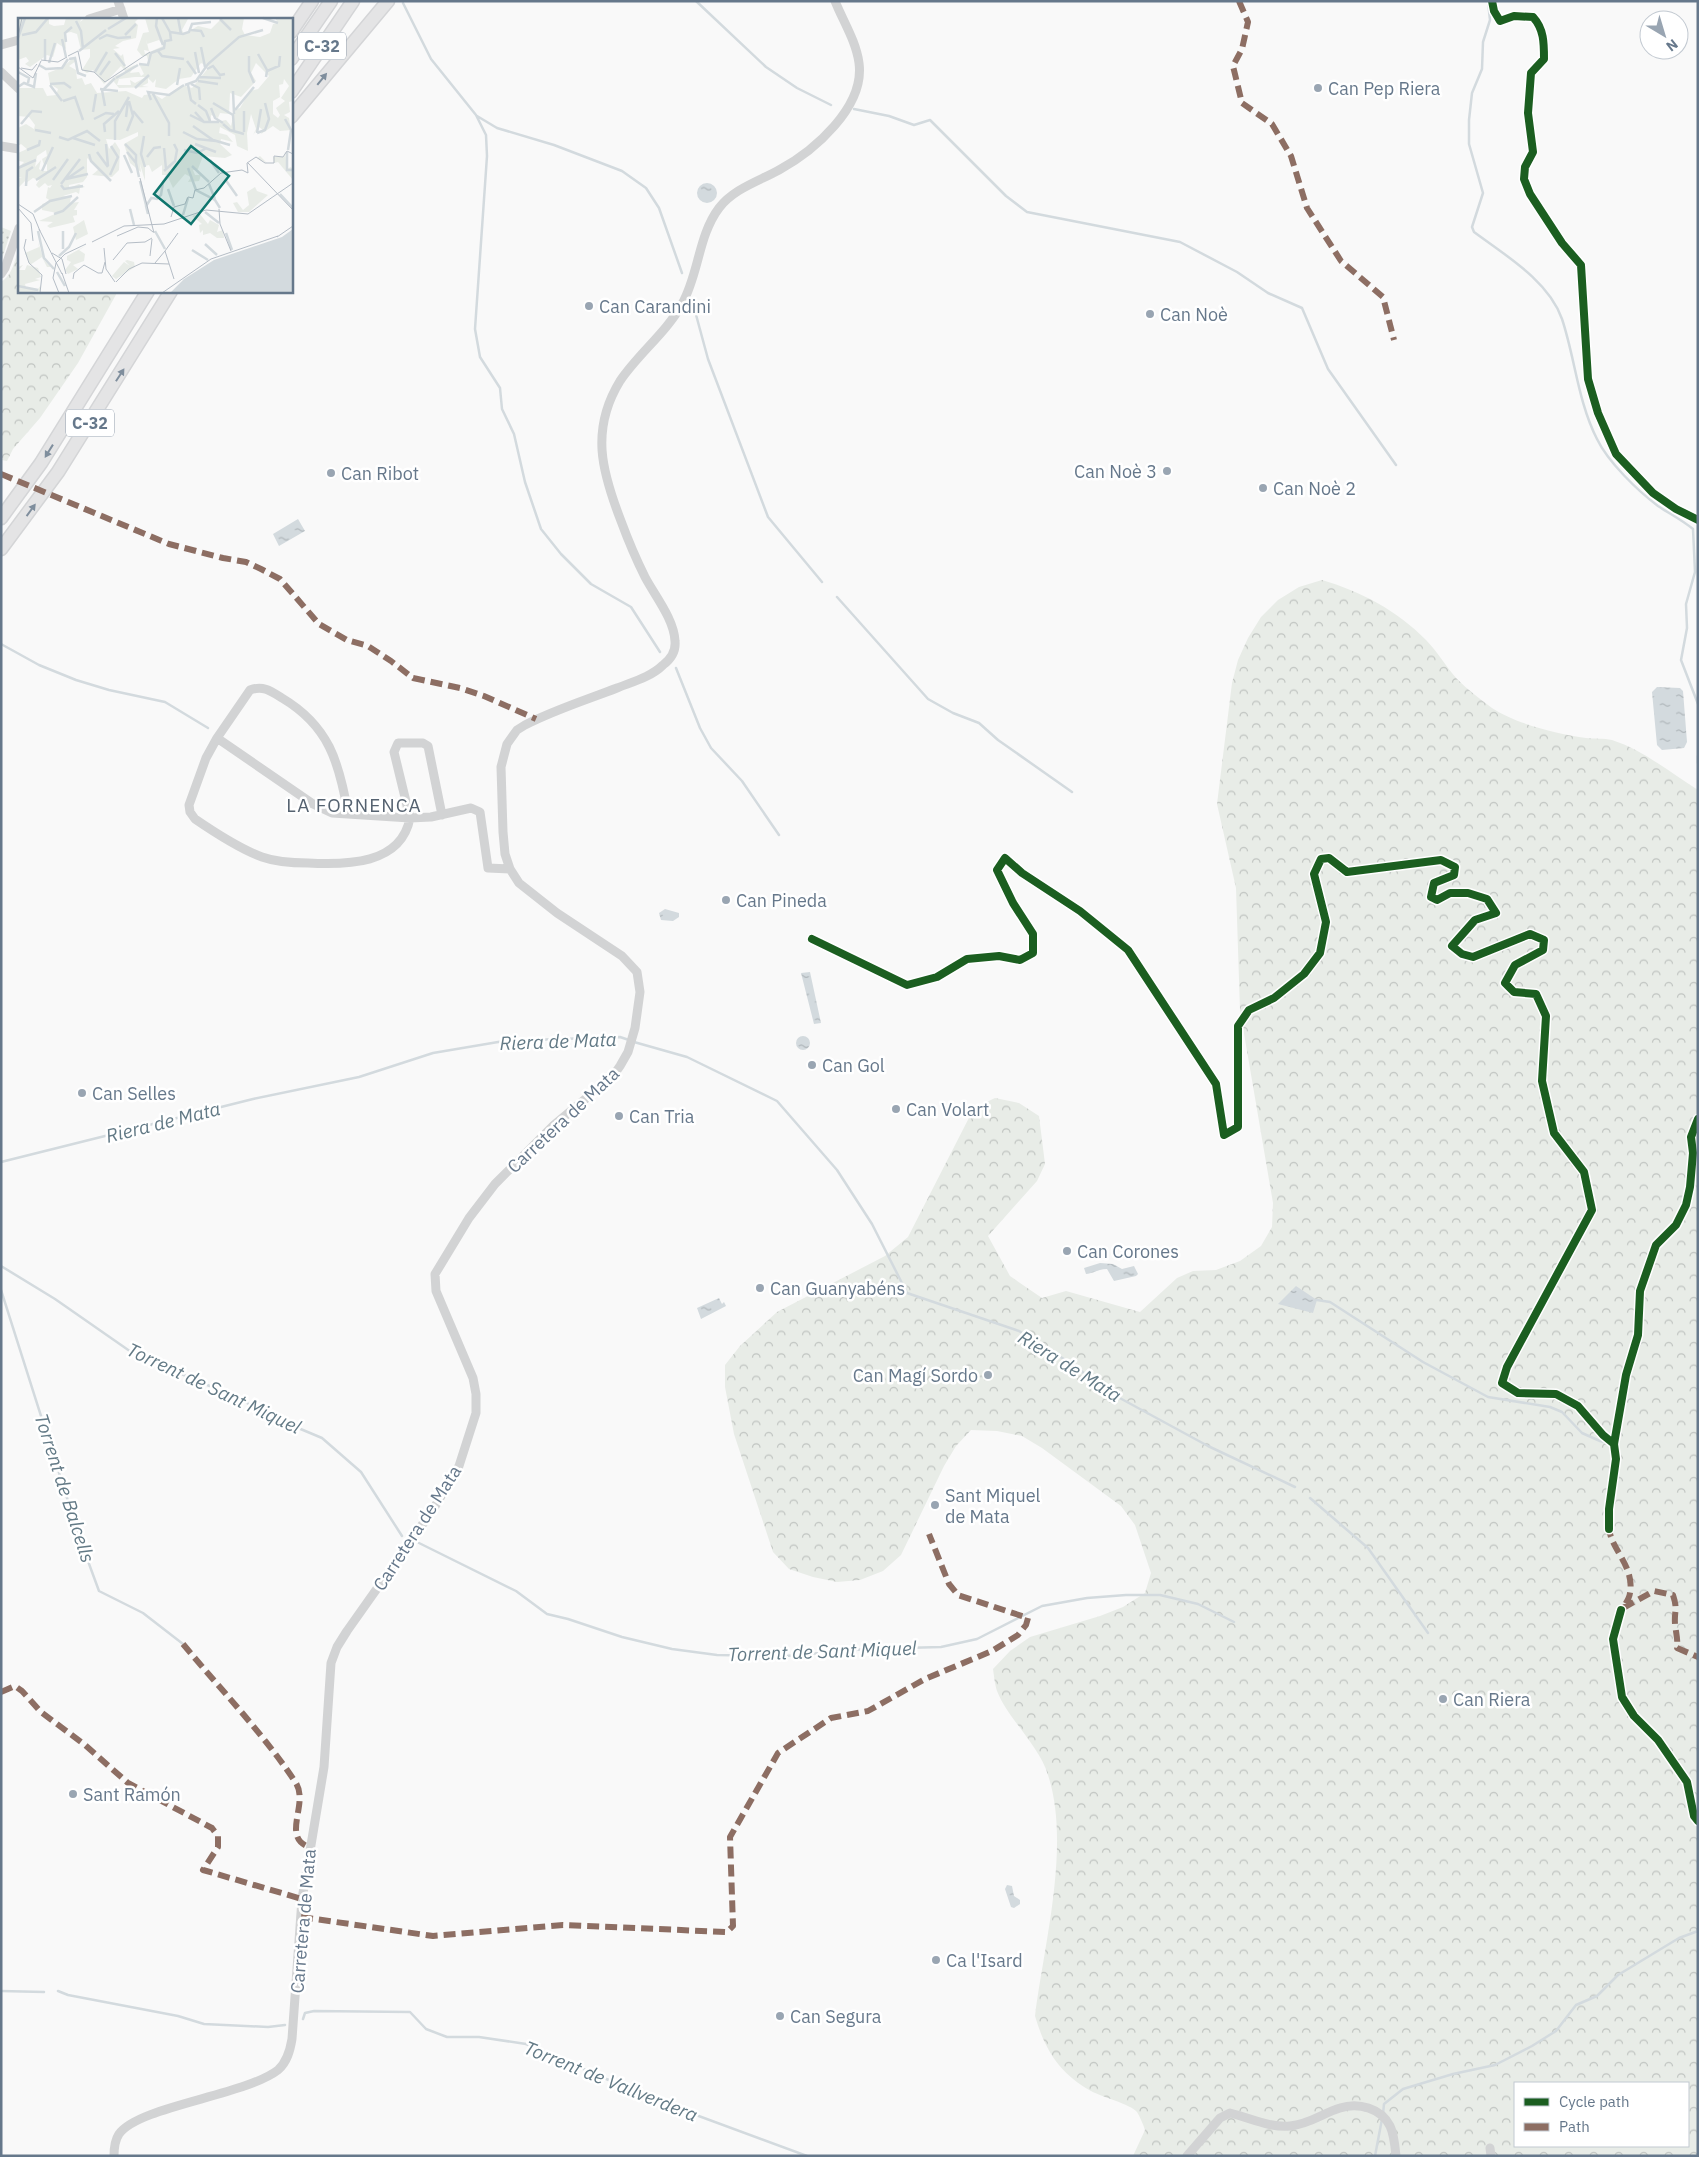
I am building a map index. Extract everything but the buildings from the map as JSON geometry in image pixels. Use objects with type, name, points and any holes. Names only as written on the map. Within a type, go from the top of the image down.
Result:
[{"type":"highway","points":[[292,31],[312,1]]},
{"type":"highway","name":"C-32","points":[[292,58],[331,1]]},
{"type":"highway","name":"C-32","points":[[292,91],[353,1]]},
{"type":"highway","points":[[292,116],[388,1]]},
{"type":"highway","points":[[112,351],[124,319],[138,292]]},
{"type":"highway","name":"C-32","points":[[1,518],[41,463],[147,292]]},
{"type":"highway","name":"C-32","points":[[1,549],[58,472],[170,292]]},
{"type":"street","name":"Carretera de Mata","points":[[114,2156],[114,2145],[127,2126],[157,2113],[230,2092],[259,2080],[278,2069],[288,2056],[292,2040],[297,1984],[302,1899],[324,1767],[331,1663],[337,1647],[434,1508],[459,1466],[476,1413],[476,1394],[473,1378],[436,1291],[435,1274],[469,1218],[495,1184],[554,1124],[613,1076],[628,1052],[635,1028],[640,992],[637,972],[622,956],[557,913],[519,883],[510,869],[505,854],[502,832],[500,774],[503,751],[517,730],[536,720],[654,672],[665,664],[674,651],[674,631],[636,558],[604,476],[601,450],[604,420],[620,381],[682,305],[691,284],[708,228],[721,205],[737,192],[804,154],[826,134],[853,98],[858,86],[859,63],[852,40],[834,1]]},
{"type":"street","points":[[91,18],[120,5],[124,18]]},
{"type":"street","points":[[1,45],[18,40]]},
{"type":"street","points":[[1,72],[18,88]]},
{"type":"street","points":[[1,146],[18,149]]},
{"type":"street","points":[[1,274],[5,268],[18,231]]},
{"type":"street","points":[[348,813],[338,764],[325,740],[312,722],[294,706],[264,688],[258,687],[250,690],[216,738],[198,778],[190,805],[190,812],[195,819],[206,827],[262,857],[294,863],[320,864],[350,863],[371,859],[395,847],[408,828],[410,818],[394,752],[398,743],[423,743],[428,746],[442,815]]},
{"type":"street","points":[[216,738],[322,810],[332,813],[410,818],[442,815],[471,808],[476,809],[480,812],[488,868],[510,869]]},
{"type":"street","points":[[1187,2156],[1220,2118],[1226,2114],[1230,2113],[1275,2126],[1289,2126],[1305,2124],[1340,2108],[1354,2104],[1369,2107],[1383,2115],[1390,2126],[1396,2156]]},
{"type":"green space","points":[[1,227],[11,231],[1,262]]},
{"type":"green space","points":[[18,251],[18,292],[117,292],[78,363],[40,418],[13,449],[7,461],[1,460],[1,282],[11,271]]},
{"type":"green space","points":[[1322,580],[1364,596],[1391,611],[1415,630],[1465,687],[1502,714],[1550,731],[1586,738],[1609,739],[1623,744],[1646,756],[1698,790],[1698,2156],[1133,2156],[1145,2130],[1137,2112],[1128,2106],[1091,2091],[1070,2076],[1055,2060],[1043,2040],[1035,2016],[1054,1895],[1057,1832],[1054,1802],[1044,1764],[1002,1701],[996,1689],[993,1669],[1010,1651],[1030,1637],[1100,1616],[1123,1607],[1145,1593],[1151,1573],[1135,1525],[1121,1506],[1042,1448],[1022,1436],[997,1431],[971,1430],[956,1446],[944,1466],[901,1555],[883,1571],[860,1580],[837,1582],[813,1577],[789,1569],[773,1552],[734,1434],[725,1387],[725,1365],[740,1346],[777,1312],[885,1256],[908,1237],[974,1108],[995,1098],[1019,1103],[1039,1116],[1045,1164],[1037,1181],[988,1236],[1010,1276],[1042,1298],[1066,1291],[1140,1312],[1177,1278],[1193,1271],[1216,1270],[1240,1261],[1261,1246],[1272,1227],[1273,1203],[1240,1010],[1236,888],[1217,804],[1232,683],[1238,660],[1248,638],[1261,617],[1278,600],[1299,587]]},
{"type":"water","points":[[707,183],[714,186],[717,193],[714,200],[707,203],[700,200],[697,193],[700,186]]},
{"type":"water","points":[[298,519],[305,531],[279,546],[273,534]]},
{"type":"water","points":[[1657,687],[1680,688],[1683,691],[1687,742],[1684,748],[1662,750],[1657,745],[1652,692]]},
{"type":"water","points":[[665,909],[679,913],[679,917],[673,921],[661,920],[659,913]]},
{"type":"water","points":[[810,972],[821,1023],[814,1024],[801,973]]},
{"type":"water","points":[[800,1036],[806,1036],[810,1043],[806,1050],[800,1050],[796,1046],[796,1040]]},
{"type":"water","points":[[1100,1263],[1113,1264],[1122,1269],[1134,1266],[1138,1274],[1114,1281],[1107,1269],[1086,1274],[1084,1268]]},
{"type":"water","points":[[1296,1286],[1317,1300],[1313,1313],[1278,1304]]},
{"type":"water","points":[[719,1298],[722,1304],[724,1302],[726,1306],[701,1319],[697,1308]]},
{"type":"water","points":[[1007,1885],[1012,1886],[1014,1896],[1020,1900],[1020,1904],[1014,1908],[1011,1907],[1005,1889]]},
{"type":"waterway","points":[[696,1],[766,67],[797,88],[831,105]]},
{"type":"waterway","points":[[1488,1],[1490,20],[1483,42],[1482,69],[1472,93],[1469,120],[1469,144],[1483,193],[1472,227],[1474,232],[1537,281],[1556,305],[1562,319],[1585,410],[1597,439],[1608,457],[1624,476],[1650,500],[1693,529],[1695,572],[1686,604],[1687,628],[1681,660],[1698,704]]},
{"type":"waterway","points":[[403,3],[431,59],[476,115],[486,135],[487,156],[475,329],[480,357],[500,388],[502,409],[514,434],[525,482],[541,529],[561,554],[591,584],[631,607],[660,652]]},
{"type":"waterway","points":[[854,109],[889,116],[914,125],[930,120],[1006,196],[1027,212],[1180,242],[1237,272],[1268,293],[1302,308],[1328,369],[1396,465]]},
{"type":"waterway","points":[[477,116],[497,128],[554,145],[622,171],[646,188],[659,208],[682,273]]},
{"type":"waterway","points":[[692,300],[708,359],[768,517],[822,582]]},
{"type":"waterway","points":[[837,597],[928,699],[953,713],[979,723],[998,740],[1072,792]]},
{"type":"waterway","points":[[1,644],[39,665],[76,680],[109,690],[165,702],[208,728]]},
{"type":"waterway","points":[[676,668],[700,728],[711,748],[742,781],[779,835]]},
{"type":"waterway","points":[[1698,756],[1698,763]]},
{"type":"waterway","name":"Riera de Mata","points":[[1,1162],[253,1099],[359,1077],[433,1053],[504,1041],[620,1037],[629,1040]]},
{"type":"waterway","name":"Riera de Mata","points":[[634,1042],[687,1057],[777,1101],[837,1170],[872,1224],[907,1293],[1019,1331],[1075,1366],[1105,1390],[1208,1446],[1295,1487]]},
{"type":"waterway","name":"Torrent de Sant Miquel","points":[[1,1266],[55,1299],[134,1354],[238,1398],[272,1417],[322,1438],[361,1472],[402,1536]]},
{"type":"waterway","name":"Torrent de Balcells","points":[[1,1290],[81,1542],[99,1591],[143,1613],[183,1644]]},
{"type":"waterway","points":[[1317,1300],[1330,1302],[1423,1362],[1488,1397],[1550,1407],[1562,1412],[1582,1433],[1600,1441],[1614,1444]]},
{"type":"waterway","name":"Riera de Mata","points":[[1310,1498],[1368,1548],[1428,1633]]},
{"type":"waterway","name":"Torrent de Sant Miquel","points":[[419,1543],[516,1591],[547,1614],[622,1637],[672,1649],[717,1655],[786,1656],[866,1649],[941,1647],[977,1639],[1042,1606],[1087,1598],[1126,1595],[1160,1595],[1198,1604],[1234,1622]]},
{"type":"waterway","points":[[1383,2114],[1384,2104],[1403,2089],[1453,2074],[1495,2065],[1532,2046],[1556,2031],[1576,2005],[1597,1996],[1618,1975],[1679,1938],[1698,1931]]},
{"type":"waterway","name":"Torrent de Vallverdera","points":[[1,1991],[44,1992]]},
{"type":"waterway","name":"Torrent de Vallverdera","points":[[58,1991],[68,1995],[178,2016],[204,2024],[268,2027],[285,2025]]},
{"type":"waterway","name":"Torrent de Vallverdera","points":[[303,2019],[305,2013],[314,2011],[410,2012],[426,2029],[447,2037],[479,2037],[526,2044],[650,2098],[807,2156]]},
{"type":"waterway","points":[[1375,2156],[1382,2119]]},
{"type":"marked path","points":[[1239,1],[1248,22],[1242,49],[1233,66],[1242,103],[1272,124],[1291,156],[1307,208],[1341,261],[1383,297],[1394,340]]},
{"type":"marked path","points":[[1,474],[169,544],[246,562],[280,579],[319,624],[347,640],[368,646],[413,678],[460,688],[484,696],[536,719]]},
{"type":"marked path","points":[[1609,1525],[1613,1541],[1629,1574],[1630,1593],[1620,1615]]},
{"type":"marked path","points":[[301,1917],[433,1936],[563,1925],[727,1932],[733,1926],[730,1837],[778,1753],[831,1718],[868,1711],[925,1679],[992,1651],[1018,1635],[1026,1625],[1028,1618],[958,1595],[949,1584],[929,1534]]},
{"type":"marked path","points":[[1623,1608],[1654,1591],[1673,1595],[1676,1607],[1677,1648],[1698,1657]]},
{"type":"marked path","points":[[183,1644],[256,1729],[296,1783],[300,1800],[296,1828],[297,1836],[301,1842],[309,1847]]},
{"type":"marked path","points":[[1,1692],[15,1686],[41,1712],[85,1745],[128,1783],[212,1828],[218,1836],[218,1847],[203,1870],[302,1899]]},
{"type":"cycle path","points":[[1492,1],[1494,11],[1500,21],[1514,16],[1533,17],[1541,31],[1544,59],[1531,73],[1528,113],[1533,152],[1525,167],[1524,179],[1530,194],[1562,243],[1581,265],[1588,379],[1598,413],[1616,454],[1653,493],[1676,509],[1698,520]]},
{"type":"cycle path","points":[[812,939],[907,985],[937,977],[967,959],[999,956],[1020,960],[1033,953],[1033,934],[1013,903],[997,870],[1005,858],[1022,873],[1080,911],[1128,950],[1216,1084],[1224,1135],[1238,1127],[1238,1026],[1249,1010],[1274,998],[1304,974],[1320,953],[1326,922],[1314,874],[1321,859],[1329,858],[1347,872],[1441,860],[1455,867],[1454,875],[1434,883],[1431,897],[1437,900],[1450,893],[1468,893],[1487,899],[1496,913],[1475,920],[1452,946],[1462,954],[1473,957],[1530,934],[1544,940],[1543,950],[1515,965],[1505,983],[1514,992],[1536,994],[1546,1016],[1542,1081],[1554,1133],[1584,1172],[1592,1210],[1507,1367],[1502,1383],[1518,1393],[1556,1394],[1578,1406],[1603,1435],[1614,1444]]},
{"type":"cycle path","points":[[1609,1529],[1609,1509],[1616,1459],[1614,1444],[1626,1375],[1638,1335],[1640,1291],[1656,1245],[1676,1225],[1686,1205],[1690,1187],[1693,1153],[1691,1137],[1698,1119]]},
{"type":"cycle path","points":[[1621,1610],[1613,1639],[1622,1697],[1634,1716],[1658,1740],[1687,1782],[1694,1816],[1698,1821]]},
{"type":"place","name":"Can Pep Riera","points":[[1318,88]]},
{"type":"place","name":"Can Carandini","points":[[589,306]]},
{"type":"place","name":"Can Noè","points":[[1150,314]]},
{"type":"place","name":"Can Noè 3","points":[[1167,471]]},
{"type":"place","name":"Can Ribot","points":[[331,473]]},
{"type":"place","name":"Can Noè 2","points":[[1263,488]]},
{"type":"place","name":"Can Pineda","points":[[726,900]]},
{"type":"place","name":"Can Gol","points":[[812,1065]]},
{"type":"place","name":"Can Selles","points":[[82,1093]]},
{"type":"place","name":"Can Volart","points":[[896,1109]]},
{"type":"place","name":"Can Tria","points":[[619,1116]]},
{"type":"place","name":"Can Corones","points":[[1067,1251]]},
{"type":"place","name":"Can Guanyabéns","points":[[760,1288]]},
{"type":"place","name":"Can Magí Sordo","points":[[988,1375]]},
{"type":"place","name":"Sant Miquel de Mata","points":[[935,1505]]},
{"type":"place","name":"Can Riera","points":[[1443,1699]]},
{"type":"place","name":"Sant Ramón","points":[[73,1794]]},
{"type":"place","name":"Ca l'Isard","points":[[936,1960]]},
{"type":"place","name":"Can Segura","points":[[780,2016]]},
{"type":"district","name":"LA FORNENCA","points":[[354,805]]}]
